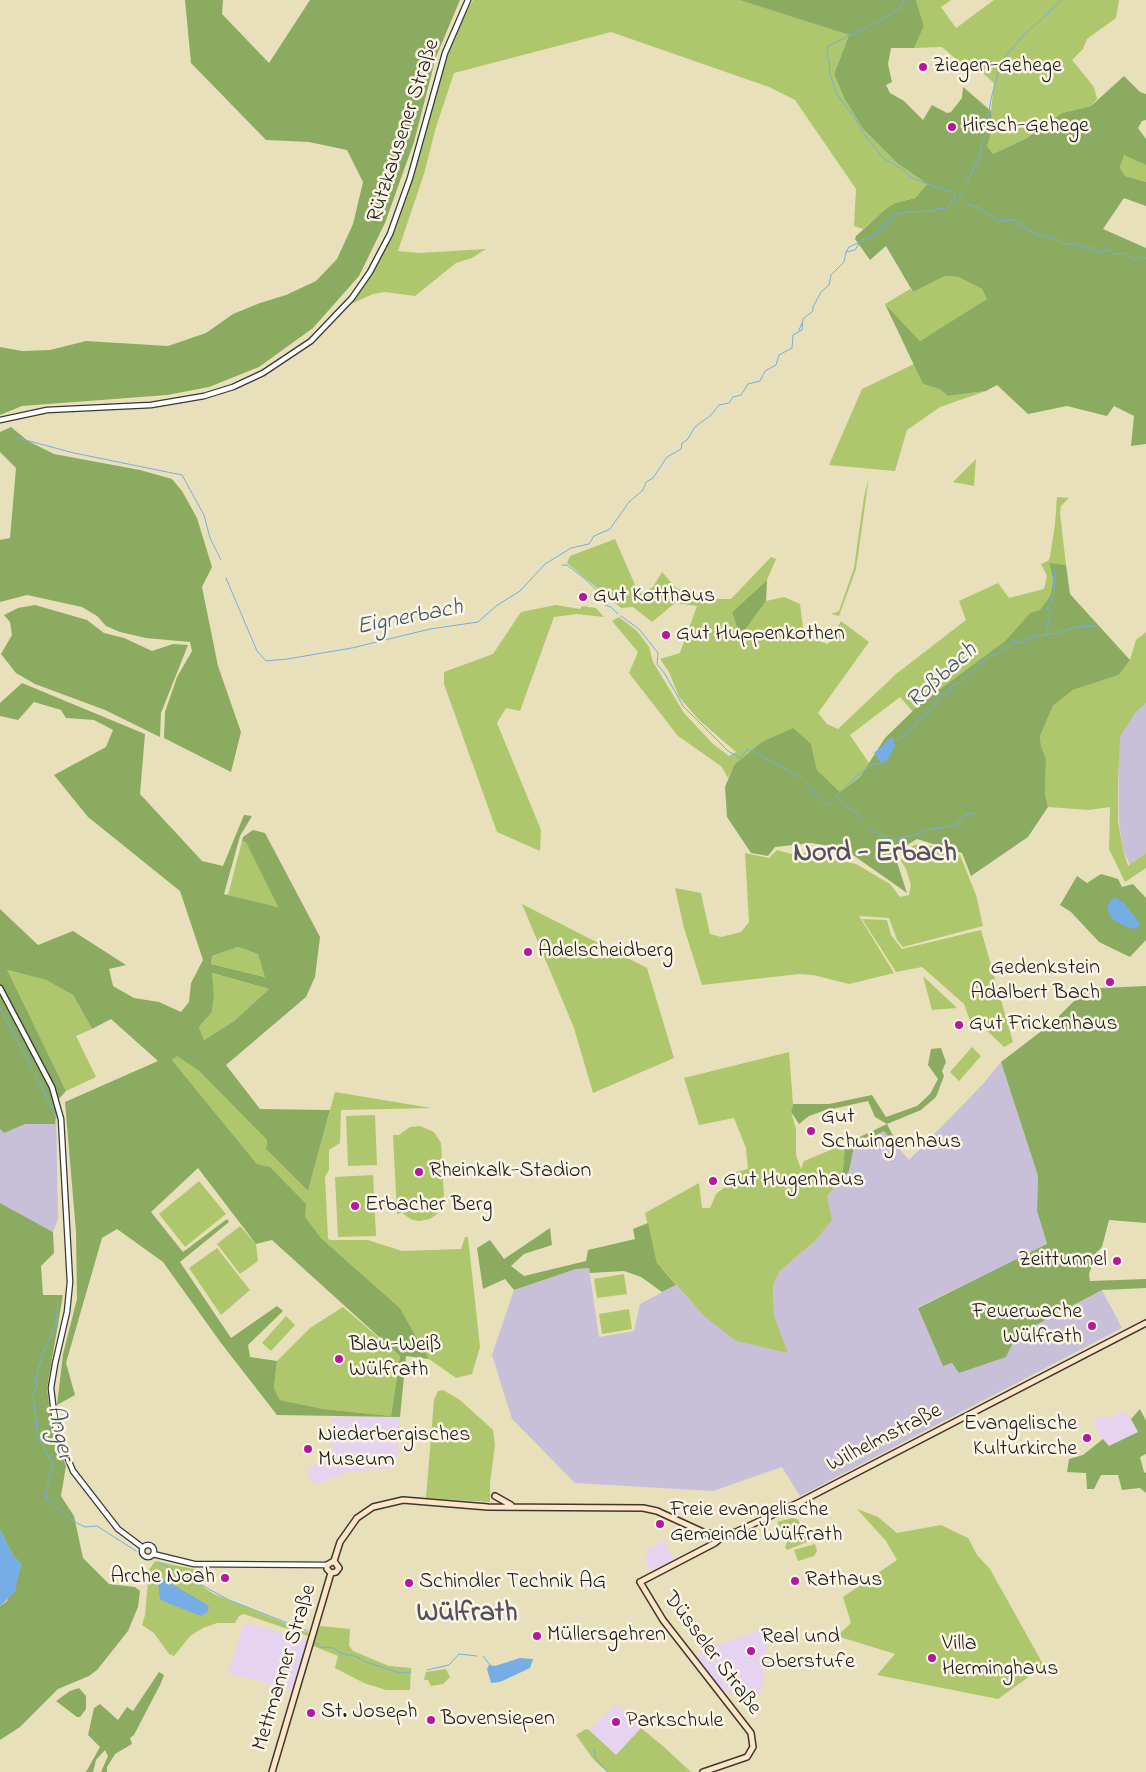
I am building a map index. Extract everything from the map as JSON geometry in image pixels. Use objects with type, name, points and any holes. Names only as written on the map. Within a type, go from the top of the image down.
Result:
[{"type":"main road","name":"Wilhelmstraße","points":[[640,1582],[710,1546],[725,1534],[742,1530],[800,1502],[1146,1322]]},
{"type":"main road","points":[[494,1496],[513,1507]]},
{"type":"main road","name":"Mettmanner Straße","points":[[272,1772],[331,1573],[339,1568],[334,1561],[340,1542],[352,1523],[365,1512],[382,1504],[415,1500],[513,1507],[643,1508],[657,1511],[694,1529],[710,1534],[725,1534]]},
{"type":"main road","points":[[710,1534],[710,1546]]},
{"type":"main road","points":[[331,1573],[327,1569],[327,1565],[334,1561]]},
{"type":"main road","name":"Düsseler Straße","points":[[640,1582],[663,1620],[751,1733],[753,1747],[747,1757],[703,1772]]},
{"type":"street","name":"Rützkausener Straße","points":[[0,420],[48,410],[151,405],[204,396],[233,387],[263,373],[311,341],[352,298],[370,272],[390,234],[410,178],[445,53],[468,0]]},
{"type":"street","points":[[0,988],[52,1087],[58,1101],[61,1119],[70,1282],[67,1312],[54,1364],[51,1388],[56,1430],[73,1471],[78,1478],[118,1529],[142,1547]]},
{"type":"street","points":[[142,1547],[151,1545],[153,1554]]},
{"type":"street","points":[[142,1547],[142,1553],[145,1557],[153,1554],[194,1564],[327,1565]]},
{"type":"shaded area","points":[[1146,702],[1146,853],[1130,865],[1124,852],[1119,823],[1118,740],[1134,713]]},
{"type":"shaded area","points":[[0,999],[56,1104],[58,1219],[53,1232],[0,1203]]},
{"type":"shaded area","points":[[1001,1062],[1038,1176],[1037,1211],[1047,1245],[918,1307],[943,1365],[1006,1357],[1017,1335],[1102,1290],[1122,1328],[800,1496],[782,1467],[713,1491],[575,1483],[512,1419],[492,1355],[514,1290],[576,1269],[589,1268],[599,1337],[634,1331],[640,1304],[676,1285],[703,1315],[787,1353],[774,1316],[773,1284],[780,1271],[815,1241],[827,1196],[849,1171],[854,1147],[884,1131],[909,1160],[983,1084]]},
{"type":"shaded area","points":[[1123,1411],[1131,1419],[1139,1432],[1108,1447],[1095,1429],[1094,1420],[1105,1415],[1107,1419]]},
{"type":"shaded area","points":[[400,1417],[396,1468],[345,1472],[315,1485],[306,1470],[332,1455],[332,1418]]},
{"type":"shaded area","points":[[664,1540],[674,1559],[650,1571],[645,1561],[648,1547],[654,1548],[656,1544]]},
{"type":"shaded area","points":[[244,1623],[307,1640],[293,1690],[228,1673]]},
{"type":"shaded area","points":[[764,1625],[773,1632],[762,1663],[764,1678],[759,1696],[735,1695],[721,1689],[696,1657],[708,1648],[750,1634]]},
{"type":"shaded area","points":[[617,1704],[641,1728],[616,1755],[589,1730]]},
{"type":"green space","points":[[185,0],[223,0],[222,14],[269,63],[310,0],[460,0],[436,57],[414,142],[385,223],[359,276],[313,328],[259,367],[209,387],[167,395],[22,406],[0,415],[0,347],[22,351],[50,350],[86,341],[168,346],[206,333],[233,314],[286,295],[316,281],[337,259],[353,224],[363,182],[347,150],[309,142],[266,140],[191,63]]},
{"type":"green space","points":[[473,0],[742,0],[849,35],[834,74],[844,98],[863,129],[897,163],[927,184],[915,198],[895,203],[863,229],[854,226],[856,189],[795,100],[769,87],[611,32],[454,73],[436,127],[424,174],[398,251],[419,253],[486,249],[472,258],[456,263],[415,296],[385,292],[373,294],[351,304],[377,266],[396,227],[413,179],[448,55],[458,29]]},
{"type":"green space","points":[[740,0],[916,0],[924,26],[914,48],[891,48],[888,64],[892,82],[886,85],[890,93],[904,101],[923,120],[932,105],[947,113],[951,112],[962,98],[963,87],[991,111],[993,127],[987,146],[993,154],[1027,138],[1062,113],[1091,106],[1124,76],[1140,92],[1146,94],[1146,120],[1142,121],[1138,128],[1146,139],[1146,165],[1124,155],[1120,168],[1125,176],[1146,182],[1146,206],[1124,198],[1103,229],[1146,248],[1146,444],[1131,446],[1134,416],[1114,406],[1107,416],[1067,406],[1028,414],[997,385],[986,391],[948,396],[939,389],[923,384],[885,304],[920,341],[987,299],[982,289],[958,277],[945,276],[913,292],[886,246],[870,260],[855,239],[856,236],[895,203],[915,198],[927,184],[897,163],[863,129],[844,98],[834,74],[849,35]]},
{"type":"green space","points":[[916,0],[951,0],[941,7],[956,28],[994,0],[1119,0],[1116,18],[1087,39],[1083,49],[1072,60],[1094,87],[1097,99],[1091,106],[1062,113],[1027,138],[993,154],[987,146],[993,127],[991,111],[994,83],[970,62],[966,66],[963,65],[942,47],[914,48],[924,26]]},
{"type":"green space","points":[[1124,154],[1146,165],[1146,182],[1125,176],[1120,169]]},
{"type":"green space","points":[[945,276],[958,277],[982,289],[988,299],[920,341],[885,304],[910,289],[913,292]]},
{"type":"green space","points":[[914,364],[923,384],[939,389],[948,396],[986,391],[940,407],[907,430],[895,471],[829,465],[862,389]]},
{"type":"green space","points":[[11,427],[28,441],[54,454],[140,470],[172,479],[182,491],[197,518],[212,567],[202,587],[218,666],[241,732],[231,772],[164,738],[165,712],[177,677],[192,651],[190,642],[146,638],[120,632],[106,626],[97,616],[82,607],[27,595],[0,602],[0,540],[10,538],[16,468],[0,452],[0,432]]},
{"type":"green space","points":[[976,459],[974,486],[953,482]]},
{"type":"green space","points":[[869,477],[856,569],[839,616],[831,614],[839,611],[854,568],[864,497]]},
{"type":"green space","points":[[1057,497],[1069,498],[1061,506],[1060,513],[1066,565],[1049,564],[1053,579],[1052,587],[1050,596],[1040,611],[1030,613],[1005,641],[913,712],[900,697],[850,735],[869,763],[860,777],[840,792],[817,770],[811,744],[734,765],[728,778],[721,766],[678,736],[629,673],[638,652],[612,621],[619,617],[637,631],[649,647],[653,662],[684,713],[713,744],[729,756],[736,752],[699,720],[679,697],[669,672],[660,659],[680,653],[697,606],[675,603],[652,622],[633,607],[621,608],[567,563],[570,556],[615,539],[639,594],[653,587],[662,572],[676,588],[713,599],[731,599],[771,557],[776,559],[767,580],[732,612],[740,637],[766,601],[784,597],[800,604],[804,636],[828,644],[841,621],[869,642],[818,713],[827,724],[838,729],[896,674],[966,620],[959,601],[998,583],[1009,598],[1044,589],[1047,576],[1041,564],[1048,561],[1050,557]]},
{"type":"green space","points":[[1049,563],[1066,565],[1070,594],[1130,660],[1119,675],[1073,690],[1053,706],[1040,736],[1041,746],[1046,759],[1045,794],[1048,807],[1028,837],[971,876],[962,853],[917,839],[894,853],[907,893],[843,848],[811,843],[775,847],[768,856],[751,853],[727,817],[725,787],[734,765],[762,742],[793,728],[811,744],[817,770],[840,792],[860,777],[885,738],[919,705],[1005,641],[1030,613],[1040,610],[1050,596],[1052,587],[1053,579]]},
{"type":"green space","points":[[767,580],[766,601],[740,637],[732,612]]},
{"type":"green space","points":[[35,605],[87,620],[104,633],[124,638],[152,651],[173,644],[188,645],[161,713],[160,737],[105,710],[35,684],[16,673],[1,654],[12,635],[10,622],[4,615],[18,608]]},
{"type":"green space","points":[[556,605],[580,609],[582,606],[596,608],[604,617],[577,614],[554,617],[520,711],[506,708],[497,723],[541,830],[540,851],[497,832],[444,684],[444,672],[493,654],[521,612]]},
{"type":"green space","points":[[1146,632],[1146,703],[1135,713],[1120,737],[1118,822],[1128,866],[1146,853],[1146,868],[1125,882],[1109,849],[1110,807],[1089,810],[1048,807],[1045,794],[1046,759],[1041,746],[1040,736],[1053,706],[1073,690],[1119,675],[1130,660],[1136,640]]},
{"type":"green space","points":[[22,683],[145,734],[140,794],[202,861],[223,866],[244,815],[252,816],[240,836],[224,894],[278,907],[246,842],[242,841],[243,837],[253,830],[265,833],[320,937],[315,977],[306,997],[226,1065],[260,1109],[330,1110],[308,1191],[266,1149],[267,1140],[198,1070],[177,1056],[172,1060],[257,1164],[270,1167],[306,1204],[305,1217],[321,1238],[400,1308],[429,1359],[406,1356],[400,1417],[277,1415],[221,1343],[163,1262],[117,1229],[102,1238],[66,1363],[75,1395],[57,1405],[63,1354],[77,1299],[76,1232],[65,1102],[158,1061],[111,1019],[92,1029],[73,995],[46,980],[7,970],[66,1091],[57,1101],[55,1124],[25,1124],[4,1133],[0,1129],[0,909],[38,945],[73,931],[126,965],[109,969],[113,986],[134,998],[159,1002],[181,1012],[189,1002],[191,983],[203,960],[180,891],[88,817],[54,775],[106,747],[113,730],[94,720],[66,718],[61,710],[34,702],[18,720],[0,716],[0,703]],"holes":[[[238,947],[258,954],[265,977],[211,964],[212,956]],[[212,973],[269,989],[234,1021],[204,1040],[199,1027],[212,1012],[214,996]],[[198,1168],[256,1244],[272,1240],[400,1356],[391,1416],[324,1409],[280,1400],[274,1388],[277,1361],[250,1357],[248,1345],[283,1311],[277,1306],[231,1338],[180,1262],[229,1222],[227,1219],[183,1252],[151,1212]]]},
{"type":"green space","points":[[242,841],[246,841],[278,907],[228,895]]},
{"type":"green space","points":[[925,844],[960,855],[976,895],[983,926],[903,947],[897,940],[889,918],[859,916],[894,973],[849,984],[813,975],[799,974],[702,985],[684,928],[675,888],[701,893],[710,934],[721,937],[741,932],[749,922],[745,853],[769,858],[777,850],[792,854],[808,853],[856,864],[890,884],[900,897],[909,895],[911,885],[906,869],[901,861],[904,851],[914,845]]},
{"type":"green space","points":[[1101,874],[1118,879],[1122,887],[1133,884],[1146,898],[1146,940],[1130,957],[1099,942],[1071,912],[1060,905],[1077,876],[1087,883]]},
{"type":"green space","points":[[522,904],[647,968],[674,1058],[593,1093],[574,1028]]},
{"type":"green space","points":[[862,919],[887,920],[891,935],[902,949],[981,930],[1013,1042],[1004,1047],[981,1025],[973,1029],[964,1004],[922,967],[896,972]]},
{"type":"green space","points":[[238,947],[258,954],[266,977],[211,964],[212,956]]},
{"type":"green space","points":[[6,970],[46,980],[73,995],[92,1029],[76,1036],[96,1077],[66,1091]]},
{"type":"green space","points":[[211,973],[269,989],[234,1021],[204,1040],[199,1027],[212,1012],[214,996]]},
{"type":"green space","points":[[923,976],[957,1008],[932,1010]]},
{"type":"green space","points":[[1146,986],[1146,1223],[1109,1220],[1102,1247],[1097,1252],[1089,1274],[1090,1281],[1146,1279],[1146,1288],[1102,1290],[1017,1335],[1006,1357],[959,1373],[952,1363],[943,1366],[918,1308],[1047,1244],[1037,1211],[1038,1176],[1001,1062],[1052,1023],[1082,993],[1101,988]]},
{"type":"green space","points":[[972,1047],[981,1056],[959,1081],[950,1072]]},
{"type":"green space","points":[[941,1048],[946,1062],[942,1071],[944,1076],[936,1097],[921,1110],[887,1124],[875,1117],[868,1101],[823,1111],[809,1116],[799,1124],[791,1112],[793,1104],[829,1104],[872,1095],[886,1117],[917,1106],[930,1094],[938,1079],[928,1065],[931,1049]]},
{"type":"green space","points":[[789,1052],[793,1104],[791,1112],[796,1129],[796,1155],[801,1169],[804,1161],[845,1144],[843,1169],[837,1185],[827,1196],[832,1220],[815,1241],[780,1271],[773,1284],[774,1316],[788,1353],[736,1341],[703,1315],[657,1263],[645,1213],[699,1183],[702,1208],[710,1208],[716,1194],[729,1184],[728,1174],[748,1169],[746,1148],[734,1118],[699,1125],[684,1078]]},
{"type":"green space","points":[[177,1055],[198,1070],[267,1140],[266,1149],[308,1191],[335,1092],[431,1108],[341,1110],[340,1143],[329,1150],[329,1170],[325,1177],[328,1239],[368,1240],[402,1251],[461,1249],[465,1237],[468,1237],[480,1347],[472,1374],[456,1378],[429,1359],[400,1308],[321,1238],[257,1164],[172,1060]]},
{"type":"green space","name":"Erbacher Berg","points":[[375,1115],[377,1165],[348,1166],[346,1116]]},
{"type":"green space","points":[[887,1124],[901,1151],[884,1131],[854,1147],[849,1171],[837,1185],[843,1169],[845,1144]]},
{"type":"green space","name":"Rheinkalk-Stadion","points":[[420,1126],[434,1132],[441,1143],[444,1198],[437,1214],[430,1219],[419,1221],[412,1220],[402,1213],[397,1214],[393,1135],[399,1135],[410,1127]]},
{"type":"green space","name":"Erbacher Berg","points":[[373,1175],[376,1236],[338,1237],[335,1177]]},
{"type":"green space","points":[[199,1181],[226,1214],[185,1247],[159,1214]]},
{"type":"green space","points":[[0,1203],[53,1232],[54,1253],[41,1266],[43,1295],[63,1295],[47,1388],[52,1429],[66,1466],[61,1496],[74,1516],[83,1558],[109,1584],[135,1587],[140,1591],[138,1607],[128,1631],[97,1670],[89,1676],[58,1689],[20,1727],[0,1740],[0,1606],[7,1601],[21,1565],[11,1552],[0,1530]]},
{"type":"green space","points":[[648,1223],[657,1263],[676,1285],[662,1292],[641,1277],[624,1271],[590,1273],[589,1268],[576,1269],[514,1290],[505,1279],[483,1289],[477,1248],[490,1240],[504,1259],[550,1228],[552,1245],[524,1254],[511,1266],[524,1276],[586,1261],[588,1250],[635,1239],[633,1229]]},
{"type":"green space","points":[[240,1226],[256,1244],[258,1261],[240,1274],[217,1244]]},
{"type":"green space","points":[[217,1248],[250,1290],[221,1315],[189,1268]]},
{"type":"green space","points":[[624,1274],[627,1294],[597,1298],[594,1279]]},
{"type":"green space","name":"Blau-Weiß Wülfrath","points":[[343,1307],[400,1356],[391,1416],[324,1409],[280,1400],[274,1388],[277,1361],[310,1328]]},
{"type":"green space","points":[[629,1309],[632,1329],[602,1334],[599,1314]]},
{"type":"green space","points":[[286,1316],[295,1325],[271,1351],[262,1343]]},
{"type":"green space","points":[[443,1390],[460,1400],[493,1430],[495,1445],[490,1483],[490,1502],[426,1498],[434,1400],[438,1391]]},
{"type":"green space","points":[[1140,1409],[1146,1421],[1146,1454],[1140,1457],[1144,1472],[1146,1473],[1146,1493],[1140,1488],[1122,1490],[1118,1475],[1101,1475],[1094,1489],[1087,1489],[1086,1473],[1067,1472],[1069,1459],[1083,1455],[1103,1439],[1109,1446],[1138,1432],[1131,1419]]},
{"type":"green space","points":[[857,1509],[878,1517],[897,1533],[941,1525],[968,1538],[977,1555],[990,1569],[1044,1666],[998,1699],[877,1675],[895,1654],[837,1636],[851,1623],[843,1597],[897,1560],[886,1541]]},
{"type":"green space","points":[[792,1518],[797,1519],[808,1532],[807,1542],[787,1550],[785,1547],[788,1540],[777,1522]]},
{"type":"green space","points":[[815,1544],[817,1551],[814,1556],[798,1561],[794,1550]]},
{"type":"green space","points":[[155,1561],[198,1570],[203,1587],[214,1594],[309,1633],[308,1636],[244,1614],[239,1616],[235,1623],[217,1623],[203,1628],[190,1636],[174,1656],[169,1654],[154,1633],[142,1625],[145,1615],[149,1570]]},
{"type":"green space","points":[[320,1626],[350,1629],[349,1646],[353,1651],[389,1666],[411,1668],[410,1690],[386,1690],[364,1683],[335,1668],[338,1656],[313,1646]]},
{"type":"green space","points":[[446,1669],[450,1677],[443,1684],[431,1686],[428,1680],[424,1680],[426,1672]]},
{"type":"green space","points":[[159,1672],[164,1675],[161,1683],[134,1735],[130,1738],[132,1744],[115,1754],[107,1767],[107,1772],[101,1772],[108,1756],[105,1750],[96,1760],[93,1772],[86,1772],[100,1747],[88,1735],[94,1708],[100,1704],[118,1720],[127,1707],[133,1711]]},
{"type":"green space","points":[[79,1688],[86,1696],[86,1709],[80,1717],[77,1717],[56,1701],[70,1691]]},
{"type":"green space","points":[[641,1728],[691,1772],[607,1772],[593,1759],[576,1735],[586,1729],[589,1730],[616,1755]]},
{"type":"water","points":[[892,737],[895,745],[887,761],[881,763],[874,753]]},
{"type":"water","points":[[1114,897],[1123,902],[1140,923],[1138,927],[1135,929],[1124,926],[1111,918],[1107,906]]},
{"type":"water","points":[[0,1530],[11,1552],[21,1565],[15,1592],[0,1606]]},
{"type":"water","points":[[163,1579],[206,1604],[209,1607],[207,1612],[201,1616],[160,1599],[158,1584]]},
{"type":"water","points":[[520,1658],[533,1659],[530,1668],[500,1682],[491,1683],[487,1669],[489,1665],[495,1666]]},
{"type":"waterway","name":"Eignerbach","points":[[876,23],[900,8],[905,0]]},
{"type":"waterway","points":[[966,185],[982,150],[980,147],[985,139],[991,99],[1001,62],[1021,38],[1062,0]]},
{"type":"waterway","name":"Eignerbach","points":[[226,578],[257,651],[266,661],[287,659],[352,648],[430,629],[478,622],[496,606],[520,591],[545,564],[571,548],[589,544],[594,536],[610,529],[629,502],[643,490],[646,482],[653,478],[667,457],[681,449],[682,443],[687,440],[695,427],[711,415],[719,405],[729,403],[733,397],[741,395],[748,384],[760,381],[765,371],[776,365],[779,355],[792,348],[793,335],[802,330],[803,319],[813,311],[813,307],[821,292],[829,285],[831,275],[844,262],[846,252],[855,250],[861,240],[871,238],[894,215],[908,212],[933,211],[939,208],[946,209],[954,199],[955,194],[952,191],[946,191],[912,178],[902,169],[883,158],[861,130],[859,124],[837,94],[830,75],[827,56],[828,46],[874,24]]},
{"type":"waterway","points":[[956,201],[964,190]]},
{"type":"waterway","points":[[964,203],[980,208],[998,221],[1014,220],[1035,234],[1059,240],[1063,244],[1074,244],[1096,249],[1101,253],[1109,249],[1113,254],[1126,253],[1132,260],[1140,257],[1146,258]]},
{"type":"waterway","name":"Eignerbach","points":[[846,252],[849,247],[858,243]]},
{"type":"waterway","name":"Eignerbach","points":[[799,330],[802,323]]},
{"type":"waterway","name":"Eignerbach","points":[[14,437],[74,453],[182,475],[204,515],[210,538],[221,560]]},
{"type":"waterway","name":"Roßbach","points":[[562,565],[567,565],[585,579],[602,595],[605,605],[611,607],[618,614]]},
{"type":"waterway","points":[[1047,634],[1050,612],[1046,608],[1052,603],[1055,582],[1054,569]]},
{"type":"waterway","name":"Roßbach","points":[[621,616],[639,629],[658,653],[657,664],[665,674],[683,706],[728,751],[740,758],[747,750],[751,750],[801,778],[827,806],[833,799]]},
{"type":"waterway","name":"Roßbach","points":[[895,740],[899,739],[916,724],[918,719],[928,713],[941,695],[950,692],[951,686],[959,683],[991,655],[996,655],[1013,642],[1020,643],[1032,637],[1057,633],[1076,627],[1096,626]]},
{"type":"waterway","name":"Roßbach","points":[[836,796],[858,775],[872,765],[881,763]]},
{"type":"waterway","points":[[837,796],[844,806],[857,813],[860,819]]},
{"type":"waterway","points":[[867,828],[891,840],[922,833],[926,830],[948,827],[958,823],[963,816],[976,813]]},
{"type":"waterway","name":"Anger","points":[[0,1008],[32,1068]]},
{"type":"waterway","name":"Anger","points":[[35,1073],[57,1118]]},
{"type":"waterway","name":"Anger","points":[[58,1302],[56,1324],[43,1353],[36,1378],[37,1385],[33,1395],[38,1437],[53,1464],[46,1491],[47,1499],[73,1521],[85,1527],[97,1526],[136,1551]]},
{"type":"waterway","name":"Anger","points":[[159,1562],[229,1600],[308,1631]]},
{"type":"waterway","name":"Anger","points":[[315,1643],[321,1647],[333,1648],[343,1654],[355,1656],[366,1662],[401,1673],[411,1672]]},
{"type":"waterway","name":"Anger","points":[[427,1670],[449,1665],[459,1654],[477,1656]]},
{"type":"waterway","name":"Anger","points":[[483,1656],[490,1665]]},
{"type":"waterway","points":[[594,1749],[596,1759],[608,1772]]},
{"type":"place","name":"Ziegen-Gehege","points":[[923,67]]},
{"type":"place","name":"Hirsch-Gehege","points":[[952,127]]},
{"type":"place","name":"Gut Kotthaus","points":[[583,597]]},
{"type":"place","name":"Gut Huppenkothen","points":[[666,635]]},
{"type":"place","name":"Adelscheidberg","points":[[528,952]]},
{"type":"place","name":"Gedenkstein Adalbert Bach","points":[[1110,982]]},
{"type":"place","name":"Gut Frickenhaus","points":[[959,1025]]},
{"type":"place","name":"Gut Schwingenhaus","points":[[811,1131]]},
{"type":"place","name":"Rheinkalk-Stadion","points":[[419,1172]]},
{"type":"place","name":"Gut Hugenhaus","points":[[713,1181]]},
{"type":"place","name":"Erbacher Berg","points":[[355,1206]]},
{"type":"place","name":"Zeittunnel","points":[[1117,1261]]},
{"type":"place","name":"Feuerwache Wülfrath","points":[[1092,1326]]},
{"type":"place","name":"Blau-Weiß Wülfrath","points":[[339,1359]]},
{"type":"place","name":"Evangelische Kulturkirche","points":[[1087,1438]]},
{"type":"place","name":"Niederbergisches Museum","points":[[308,1449]]},
{"type":"place","name":"Freie evangelische Gemeinde Wülfrath","points":[[660,1524]]},
{"type":"place","name":"Arche Noah","points":[[225,1578]]},
{"type":"place","name":"Rathaus","points":[[795,1581]]},
{"type":"place","name":"Schindler Technik AG","points":[[409,1583]]},
{"type":"place","name":"Müllersgehren","points":[[537,1636]]},
{"type":"place","name":"Real und Oberstufe","points":[[751,1651]]},
{"type":"place","name":"Villa Herminghaus","points":[[932,1658]]},
{"type":"place","name":"St. Joseph","points":[[311,1713]]},
{"type":"place","name":"Bovensiepen","points":[[431,1720]]},
{"type":"place","name":"Parkschule","points":[[616,1722]]},
{"type":"district","name":"Nord - Erbach","points":[[875,855]]},
{"type":"district","name":"Wülfrath","points":[[467,1615]]}]
